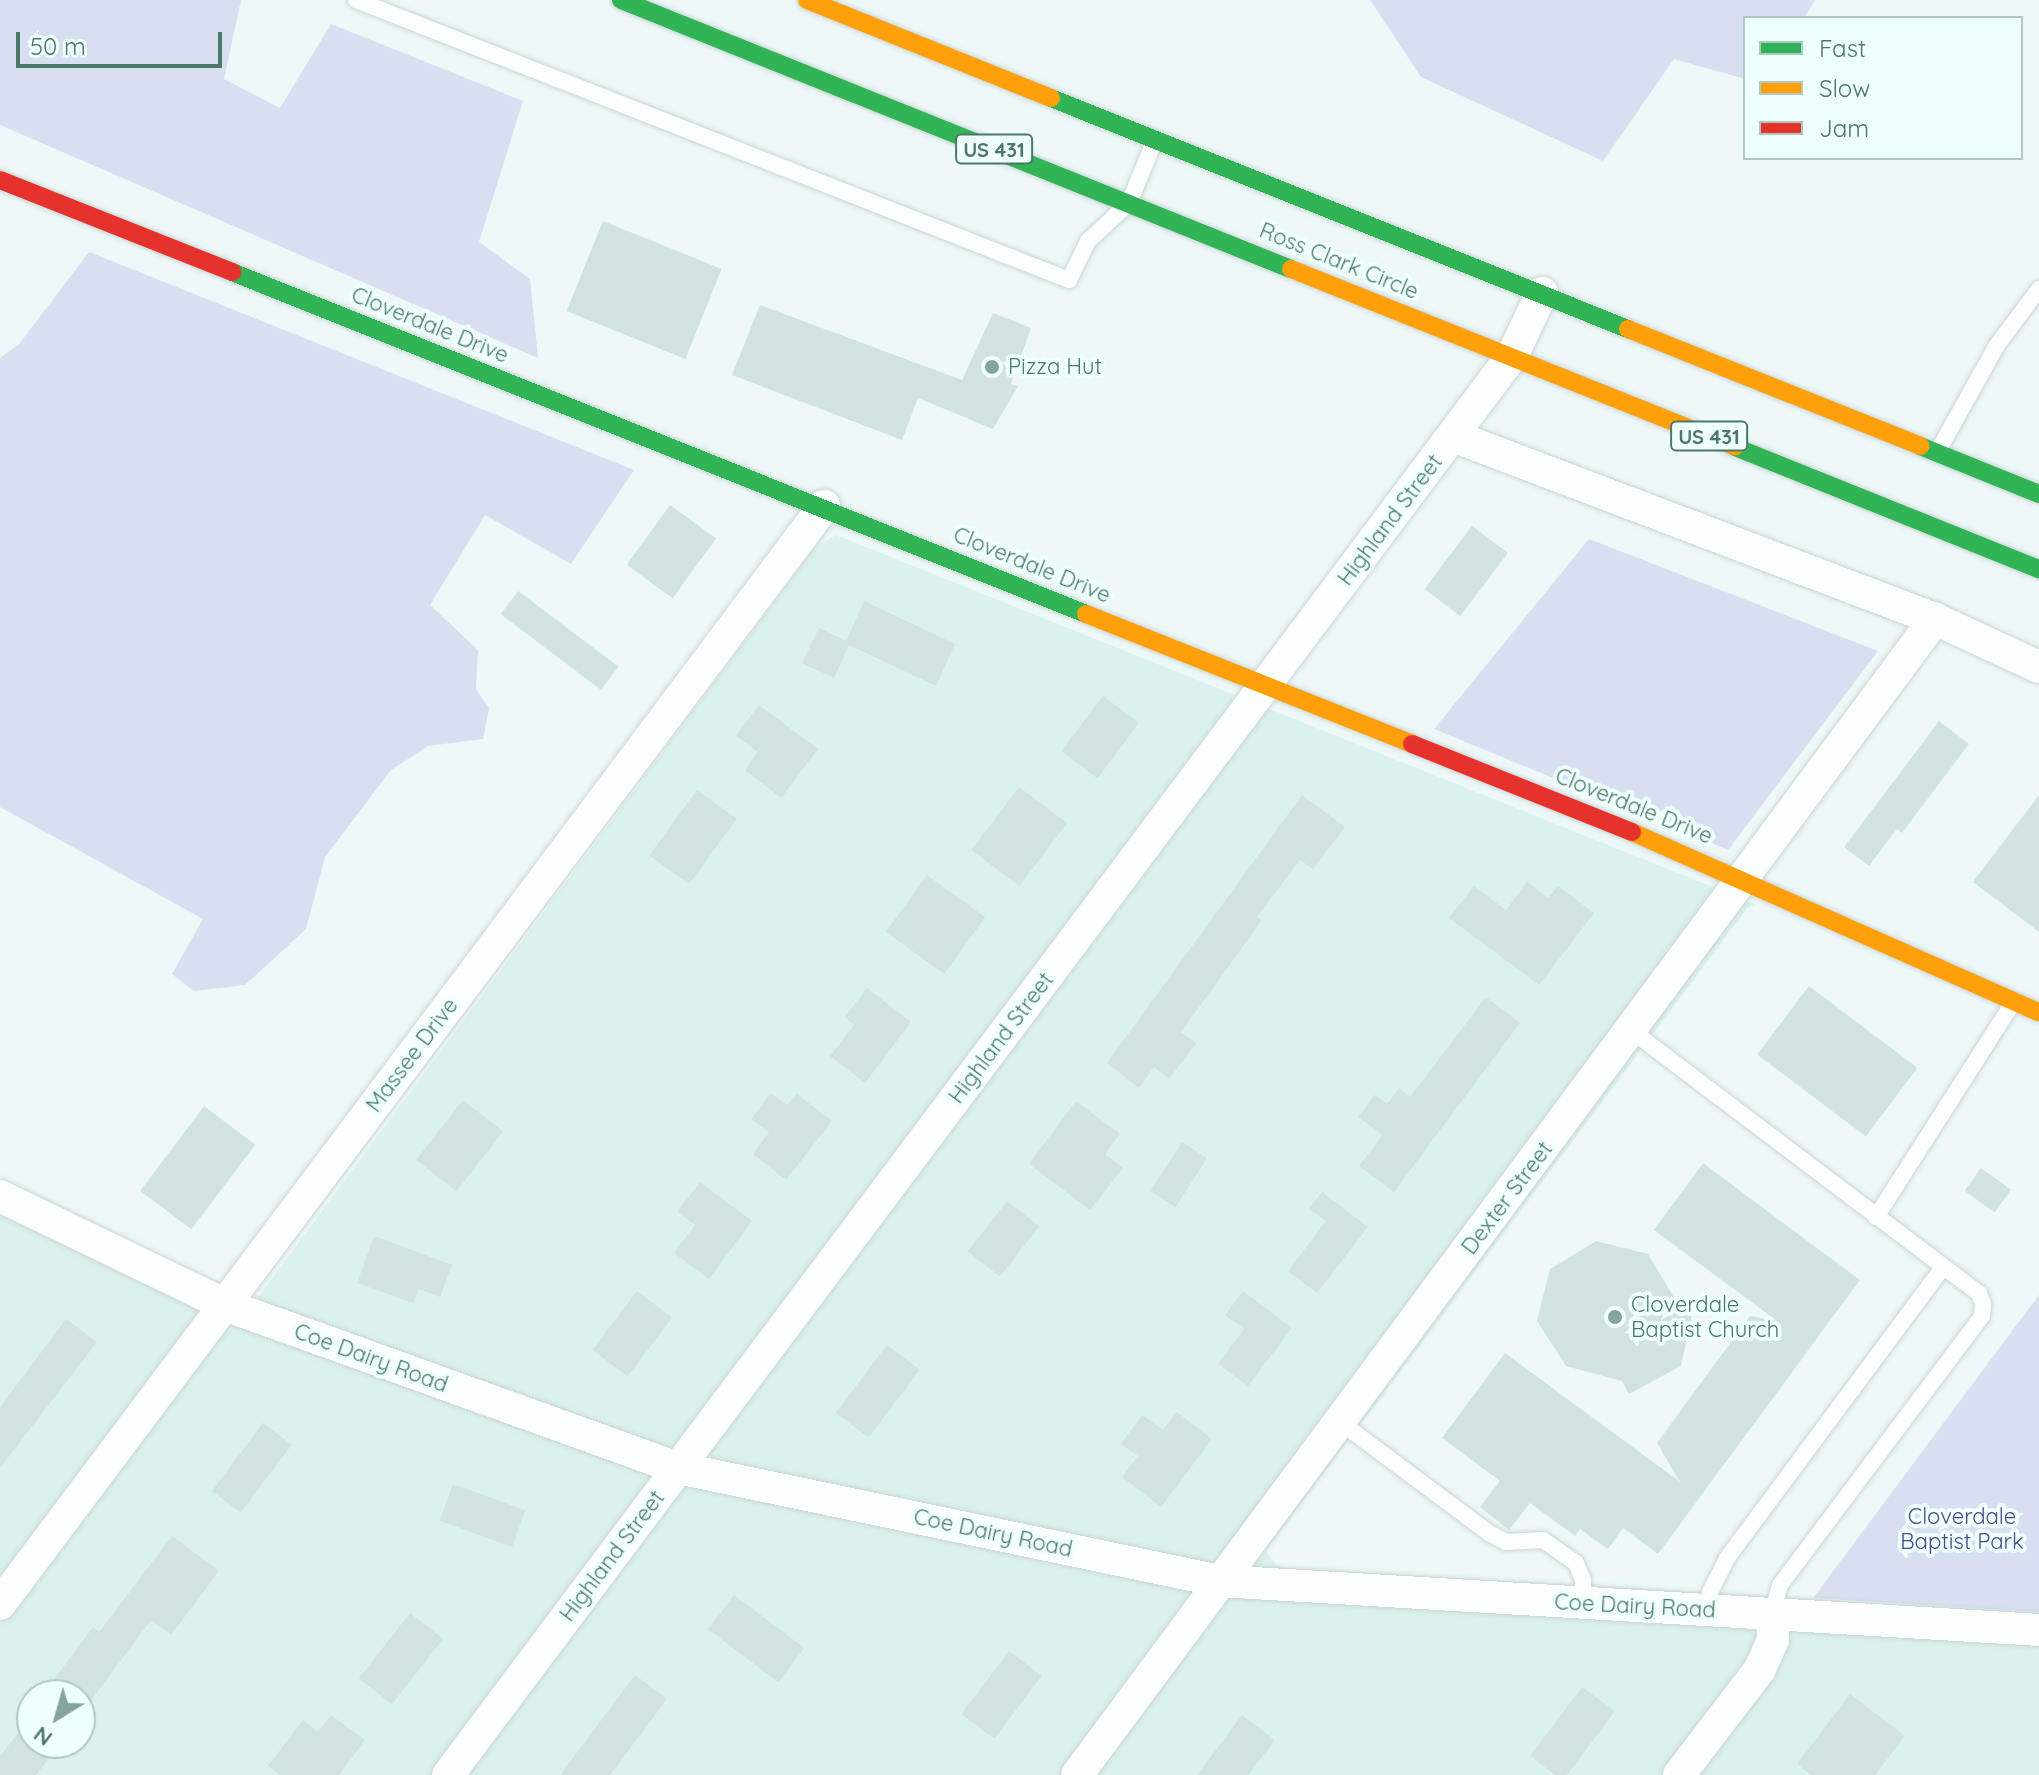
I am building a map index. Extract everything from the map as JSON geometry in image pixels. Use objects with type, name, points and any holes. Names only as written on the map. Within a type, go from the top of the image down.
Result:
[{"type":"main road","name":"Ross Clark Circle","points":[[621,0],[1512,356],[1910,509],[2039,569]]},
{"type":"main road","name":"Ross Clark Circle","points":[[807,0],[2039,494]]},
{"type":"main road","name":"Cloverdale Drive","points":[[0,180],[824,506],[1746,877],[2039,1012]]},
{"type":"main road","points":[[1925,477],[1937,452]]},
{"type":"street","name":"Highland Street","points":[[448,1775],[1453,436],[1512,356],[1542,293]]},
{"type":"street","points":[[1453,436],[1935,619],[2039,667]]},
{"type":"street","name":"Massee Drive","points":[[0,1604],[824,506]]},
{"type":"street","name":"Dexter Street","points":[[1077,1775],[1935,619]]},
{"type":"street","name":"Coe Dairy Road","points":[[0,1196],[225,1305],[678,1468],[1220,1581],[2039,1630]]},
{"type":"street","points":[[1679,1775],[1760,1669],[1773,1640],[1772,1614]]},
{"type":"lane","points":[[356,0],[1069,280],[1088,241],[1129,203],[1155,139]]},
{"type":"lane","points":[[1937,452],[1997,345],[2039,289]]},
{"type":"lane","points":[[1876,1217],[2014,1001]]},
{"type":"lane","points":[[1632,1031],[1979,1293],[1983,1304],[1982,1316],[1780,1585],[1772,1614]]},
{"type":"lane","points":[[1709,1610],[1710,1592],[1727,1558],[1943,1267]]},
{"type":"lane","points":[[1340,1422],[1489,1533],[1506,1542],[1543,1540],[1576,1563],[1583,1604]]},
{"type":"shaded area","points":[[836,535],[1755,904],[1747,908],[1266,1551],[1276,1565],[1287,1568],[2039,1612],[2039,1775],[0,1775],[0,1214],[236,1327],[815,547]]},
{"type":"green space","points":[[0,0],[241,0],[224,79],[280,108],[331,24],[523,101],[479,242],[530,279],[538,358],[0,125]]},
{"type":"green space","points":[[1370,0],[1815,0],[1805,16],[1743,16],[1743,78],[1674,59],[1603,161],[1421,77]]},
{"type":"green space","points":[[89,252],[634,470],[571,564],[485,515],[430,605],[478,650],[476,689],[489,708],[483,739],[428,746],[391,770],[325,857],[306,929],[245,985],[194,991],[172,974],[203,919],[0,807],[0,358],[19,344]]},
{"type":"green space","points":[[1589,539],[1878,651],[1728,850],[1434,729]]},
{"type":"green space","name":"Cloverdale Baptist Park","points":[[2039,1295],[2039,1612],[1813,1598]]},
{"type":"building","points":[[603,221],[722,269],[685,359],[567,311]]},
{"type":"building","points":[[760,305],[962,380],[993,313],[1031,328],[1011,384],[1018,386],[993,429],[918,398],[902,440],[732,375]]},
{"type":"building","points":[[670,505],[716,539],[673,598],[627,565]]},
{"type":"building","points":[[1472,526],[1508,553],[1460,616],[1424,589]]},
{"type":"building","points":[[518,591],[619,667],[601,690],[501,614]]},
{"type":"building","points":[[864,601],[955,644],[936,686],[849,645],[834,678],[802,663],[819,628],[846,641]]},
{"type":"building","points":[[1103,696],[1139,723],[1097,778],[1061,751]]},
{"type":"building","points":[[759,705],[818,749],[781,798],[745,770],[758,752],[736,736]]},
{"type":"building","points":[[1939,721],[1969,744],[1902,833],[1897,829],[1869,866],[1844,847]]},
{"type":"building","points":[[1019,787],[1067,823],[1019,886],[971,850]]},
{"type":"building","points":[[697,790],[737,819],[689,884],[649,856]]},
{"type":"building","points":[[1302,795],[1345,827],[1313,869],[1300,860],[1257,917],[1262,920],[1181,1032],[1196,1043],[1169,1079],[1154,1067],[1139,1088],[1107,1063]]},
{"type":"building","points":[[2039,795],[2039,932],[1973,882]]},
{"type":"building","points":[[927,875],[985,917],[944,974],[886,932]]},
{"type":"building","points":[[1527,882],[1548,898],[1558,886],[1594,913],[1539,985],[1449,918],[1474,886],[1506,910]]},
{"type":"building","points":[[1809,986],[1918,1068],[1866,1137],[1757,1055]]},
{"type":"building","points":[[867,988],[911,1022],[865,1083],[830,1056],[854,1025],[845,1017]]},
{"type":"building","points":[[1486,997],[1520,1023],[1394,1192],[1359,1166],[1383,1135],[1358,1117],[1375,1095],[1387,1104],[1399,1088],[1410,1097]]},
{"type":"building","points":[[771,1093],[787,1105],[797,1094],[832,1121],[786,1180],[753,1154],[769,1132],[751,1119]]},
{"type":"building","points":[[463,1100],[503,1131],[456,1191],[416,1160]]},
{"type":"building","points":[[1076,1101],[1120,1134],[1105,1154],[1123,1168],[1090,1210],[1029,1164]]},
{"type":"building","points":[[204,1106],[255,1145],[191,1229],[140,1191]]},
{"type":"building","points":[[1182,1142],[1207,1158],[1176,1207],[1150,1191]]},
{"type":"building","points":[[1703,1163],[1860,1280],[1658,1554],[1623,1528],[1608,1549],[1580,1529],[1575,1536],[1530,1503],[1509,1530],[1480,1507],[1500,1481],[1442,1438],[1505,1353],[1680,1482],[1657,1443],[1750,1316],[1777,1321],[1654,1230]]},
{"type":"building","points":[[1981,1168],[2011,1190],[1994,1212],[1965,1191]]},
{"type":"building","points":[[700,1182],[752,1221],[709,1279],[674,1253],[695,1225],[677,1212]]},
{"type":"building","points":[[1322,1192],[1368,1227],[1317,1293],[1288,1271],[1326,1221],[1309,1209]]},
{"type":"building","points":[[1007,1201],[1039,1226],[1000,1277],[968,1251]]},
{"type":"building","points":[[374,1236],[452,1265],[440,1297],[419,1289],[413,1303],[357,1283]]},
{"type":"building","name":"Cloverdale Baptist Church","points":[[1596,1241],[1648,1254],[1678,1304],[1694,1306],[1681,1366],[1629,1394],[1622,1381],[1566,1366],[1537,1321],[1550,1269]]},
{"type":"building","points":[[637,1291],[672,1317],[628,1377],[592,1350]]},
{"type":"building","points":[[1243,1291],[1292,1328],[1248,1386],[1218,1364],[1244,1329],[1225,1315]]},
{"type":"building","points":[[66,1319],[97,1342],[0,1468],[0,1407]]},
{"type":"building","points":[[887,1345],[920,1370],[869,1438],[836,1413]]},
{"type":"building","points":[[1177,1412],[1212,1439],[1161,1507],[1122,1477],[1138,1456],[1121,1444],[1142,1415],[1163,1430]]},
{"type":"building","points":[[263,1423],[292,1445],[241,1513],[212,1491]]},
{"type":"building","points":[[453,1484],[525,1510],[512,1547],[440,1521]]},
{"type":"building","points":[[172,1536],[219,1571],[171,1635],[151,1620],[96,1694],[96,1679],[54,1679],[93,1627],[99,1632]]},
{"type":"building","points":[[734,1595],[804,1648],[778,1682],[708,1629]]},
{"type":"building","points":[[410,1613],[443,1639],[392,1704],[359,1678]]},
{"type":"building","points":[[1009,1651],[1042,1676],[994,1739],[961,1714]]},
{"type":"building","points":[[635,1675],[667,1699],[610,1775],[560,1775]]},
{"type":"building","points":[[1582,1687],[1615,1711],[1567,1775],[1555,1775],[1530,1756]]},
{"type":"building","points":[[1850,1694],[1905,1736],[1875,1775],[1811,1775],[1797,1764]]},
{"type":"building","points":[[331,1715],[365,1740],[339,1775],[280,1775],[268,1766],[303,1720],[318,1732]]},
{"type":"building","points":[[1242,1715],[1275,1740],[1248,1775],[1197,1775]]},
{"type":"building","points":[[16,1736],[16,1759],[49,1759],[36,1775],[0,1775],[0,1756]]},
{"type":"traffic: fast","points":[[621,0],[1291,269]]},
{"type":"traffic: fast","points":[[1051,98],[1628,329]]},
{"type":"traffic: fast","points":[[232,272],[1086,614]]},
{"type":"traffic: fast","points":[[1920,446],[2039,494]]},
{"type":"traffic: fast","points":[[1735,447],[2039,569]]},
{"type":"traffic: slow","points":[[807,0],[1051,98]]},
{"type":"traffic: slow","points":[[1291,269],[1735,447]]},
{"type":"traffic: slow","points":[[1628,329],[1920,446]]},
{"type":"traffic: slow","points":[[1086,614],[1412,744]]},
{"type":"traffic: slow","points":[[1632,832],[2039,1012]]},
{"type":"traffic: jam","points":[[0,180],[232,272]]},
{"type":"traffic: jam","points":[[1412,744],[1632,832]]},
{"type":"place","name":"Pizza Hut","points":[[992,367]]},
{"type":"place","name":"Cloverdale Baptist Church","points":[[1615,1317]]}]
